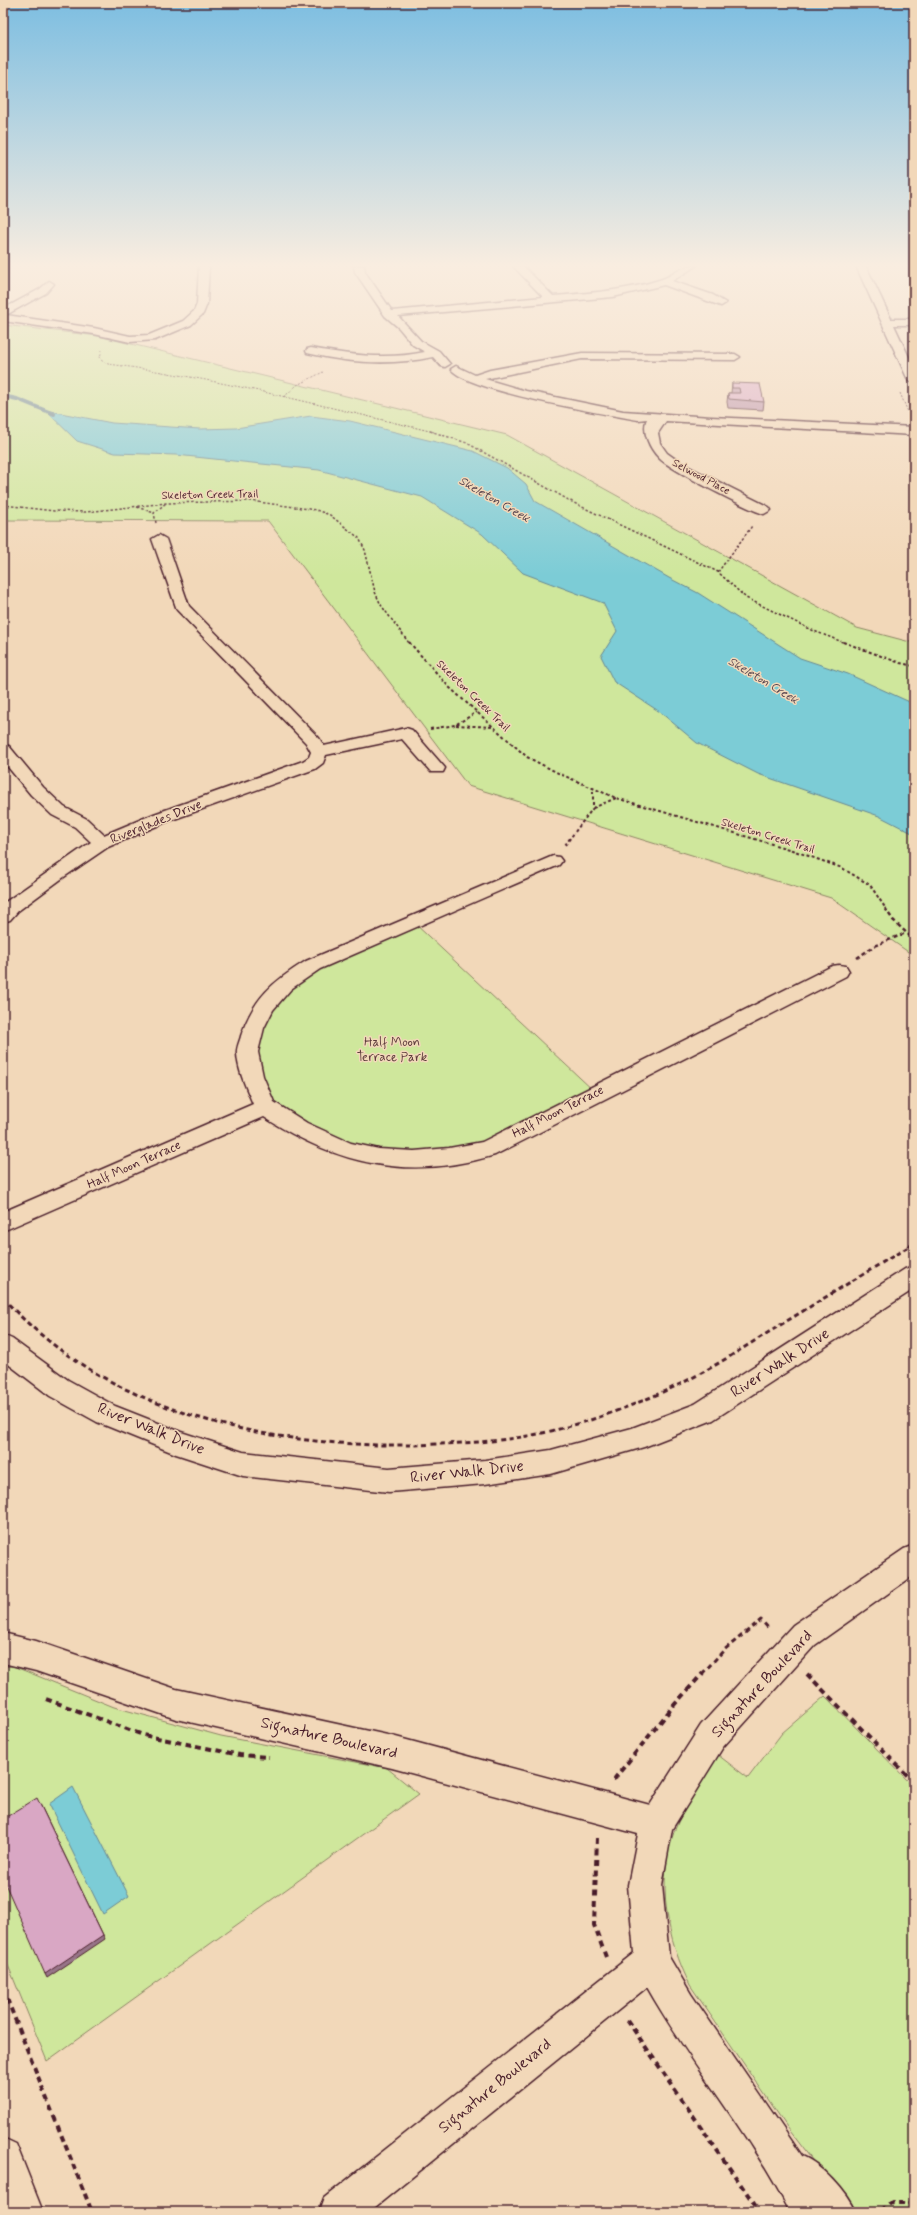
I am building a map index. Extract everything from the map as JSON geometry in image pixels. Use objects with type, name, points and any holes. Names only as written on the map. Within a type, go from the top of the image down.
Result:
[{"type":"street","points":[[457,369],[504,388],[548,400],[657,422],[710,421],[914,431]]},
{"type":"street","points":[[480,378],[516,369]]},
{"type":"street","points":[[909,369],[914,380]]},
{"type":"street","name":"Selwood Place","points":[[657,422],[652,438],[656,447],[669,461],[764,510]]},
{"type":"street","points":[[159,538],[182,607],[313,741],[319,752],[406,733],[437,768]]},
{"type":"street","points":[[3,750],[37,791],[58,811],[81,823],[102,844]]},
{"type":"street","name":"Riverglades Drive","points":[[3,916],[11,907],[51,877],[102,844],[160,818],[309,765],[317,759],[319,752]]},
{"type":"street","points":[[265,1107],[252,1076],[247,1052],[254,1028],[264,1008],[284,984],[313,965],[553,861]]},
{"type":"street","name":"Half Moon Terrace","points":[[3,1222],[265,1107],[299,1129],[346,1150],[379,1157],[414,1159],[487,1149],[541,1120],[840,971]]},
{"type":"street","name":"River Walk Drive","points":[[3,1346],[59,1388],[106,1414],[176,1442],[243,1464],[389,1480],[485,1472],[551,1462],[634,1439],[704,1412],[914,1276]]},
{"type":"street","name":"Signature Boulevard","points":[[811,2212],[784,2160],[678,2007],[652,1960],[645,1885],[657,1823],[712,1736],[804,1635],[914,1558]]},
{"type":"street","name":"Signature Boulevard","points":[[3,1648],[36,1656],[176,1704],[392,1752],[657,1823]]},
{"type":"street","name":"Signature Boulevard","points":[[338,2212],[652,1960]]},
{"type":"street","points":[[3,2157],[24,2212]]},
{"type":"street","name":"Signature Boulevard","points":[[784,2160],[837,2212]]},
{"type":"path","points":[[149,369],[169,372],[207,382],[255,389],[437,433],[467,443],[574,503],[718,572],[746,598],[814,631],[900,663],[914,666]]},
{"type":"path","points":[[284,397],[298,385],[327,369]]},
{"type":"path","name":"Skeleton Creek Trail","points":[[3,505],[54,511],[86,512],[166,503],[252,501],[287,505],[330,515],[359,538],[365,550],[375,592],[380,605],[400,632],[449,687],[527,757],[593,789],[616,798],[792,850],[842,868],[870,885],[893,920],[914,940]]},
{"type":"path","points":[[154,513],[166,503]]},
{"type":"path","points":[[137,506],[154,513]]},
{"type":"path","points":[[718,572],[764,510]]},
{"type":"path","points":[[154,513],[159,538]]},
{"type":"path","points":[[455,725],[478,712]]},
{"type":"path","points":[[406,733],[455,725],[493,727]]},
{"type":"path","points":[[593,789],[593,808]]},
{"type":"path","points":[[553,861],[593,808],[616,798]]},
{"type":"path","points":[[840,971],[874,946],[906,933]]},
{"type":"path","points":[[3,1298],[28,1325],[54,1347],[108,1380],[168,1407],[210,1421],[280,1437],[328,1444],[375,1446],[462,1444],[545,1432],[588,1419],[665,1391],[708,1370],[914,1243]]},
{"type":"path","points":[[757,2212],[757,2208],[628,2023],[616,1990],[604,1949],[594,1925],[597,1837],[612,1811],[617,1788],[615,1778],[675,1704],[724,1650],[761,1620],[787,1653],[914,1782]]},
{"type":"path","points":[[3,1989],[92,2212]]},
{"type":"path","points":[[881,2212],[892,2202],[914,2202]]},
{"type":"green space","points":[[3,369],[236,369],[507,435],[857,628],[914,643],[914,956],[831,898],[468,786],[268,521],[3,520]]},
{"type":"green space","name":"Half Moon Terrace Park","points":[[413,922],[595,1092],[487,1149],[379,1157],[265,1107],[254,1028],[284,984]]},
{"type":"green space","points":[[13,1666],[114,1707],[221,1736],[387,1768],[419,1794],[47,2061],[3,1953],[3,1667]]},
{"type":"green space","points":[[825,1696],[914,1787],[914,2212],[858,2212],[835,2190],[787,2127],[690,1985],[675,1949],[670,1930],[665,1890],[669,1851],[674,1832],[683,1812],[706,1773],[718,1755],[748,1778],[782,1733]]},
{"type":"water","points":[[45,410],[112,423],[200,429],[236,428],[311,416],[350,421],[473,451],[507,468],[526,484],[535,501],[698,593],[800,658],[848,674],[914,704],[914,834],[879,816],[758,774],[697,743],[660,712],[614,682],[601,656],[617,631],[603,603],[523,573],[482,534],[422,497],[319,470],[176,455],[115,453],[77,441]]},
{"type":"water","points":[[73,1787],[129,1896],[103,1914],[49,1804]]},
{"type":"building","points":[[732,383],[760,384],[764,402],[729,399],[728,393],[740,393],[739,388],[732,388]]},
{"type":"building","points":[[37,1798],[103,1935],[45,1974],[3,1879],[3,1819]]},
{"type":"waterway","name":"Skeleton Creek","points":[[3,396],[17,399],[54,414]]}]
